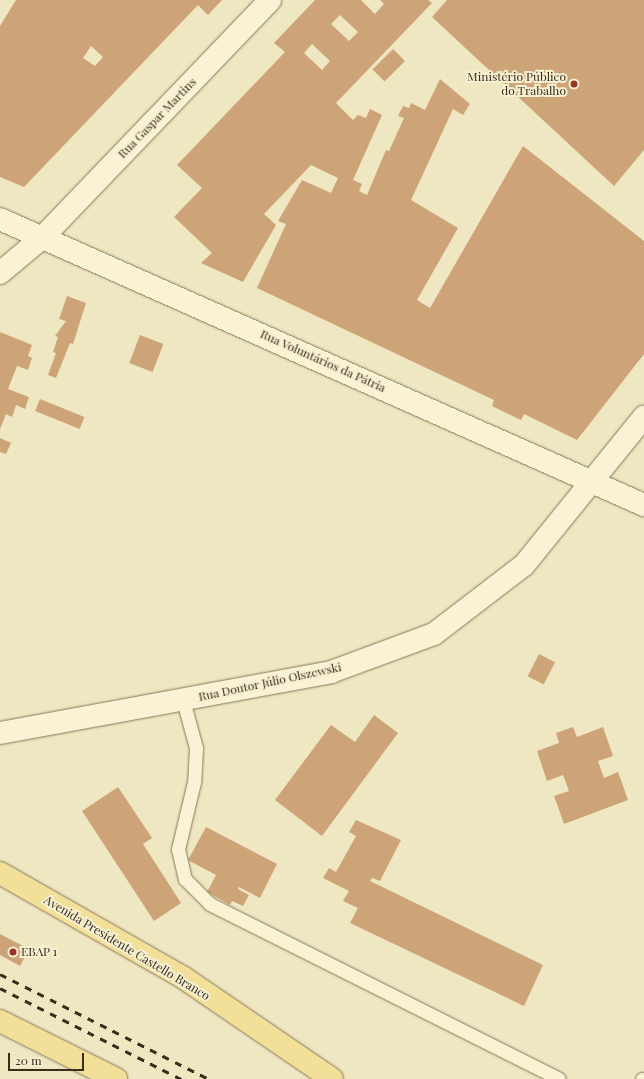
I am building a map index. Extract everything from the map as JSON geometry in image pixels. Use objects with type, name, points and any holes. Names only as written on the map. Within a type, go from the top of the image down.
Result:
[{"type":"main road","name":"Avenida Presidente Castello Branco","points":[[0,873],[184,978],[332,1079]]},
{"type":"main road","points":[[0,1021],[116,1079]]},
{"type":"street","name":"Rua Gaspar Martins","points":[[0,273],[43,237],[270,0]]},
{"type":"street","name":"Rua Voluntários da Pátria","points":[[0,219],[592,480],[644,505]]},
{"type":"street","name":"Rua Doutor Júlio Olszewski","points":[[0,733],[331,672],[434,634],[524,565],[644,417]]},
{"type":"lane","points":[[183,700],[196,748],[194,782],[178,849],[185,879],[210,904],[559,1079]]},
{"type":"building","points":[[16,0],[222,0],[208,15],[198,5],[24,187],[0,177],[0,26]],"holes":[[[91,46],[103,57],[95,66],[83,58]]]},
{"type":"building","points":[[315,0],[361,0],[375,14],[384,4],[380,0],[428,0],[432,3],[336,103],[353,120],[358,115],[366,118],[370,109],[382,115],[353,180],[362,184],[359,191],[367,195],[386,150],[389,151],[404,118],[398,116],[403,106],[409,108],[411,103],[425,110],[440,79],[470,104],[463,115],[453,109],[411,200],[458,228],[417,300],[430,308],[523,146],[644,241],[644,354],[577,440],[524,414],[521,420],[492,406],[494,400],[257,288],[286,224],[278,221],[302,180],[331,193],[338,178],[311,165],[264,214],[276,225],[243,282],[201,263],[212,253],[174,217],[202,188],[177,165],[285,52],[274,43]],"holes":[[[340,15],[358,32],[349,41],[331,24]],[[312,44],[330,61],[322,70],[304,53]]]},
{"type":"building","name":"Ministério Público do Trabalho","points":[[447,0],[644,0],[644,150],[614,186],[432,17]]},
{"type":"building","points":[[393,49],[405,61],[385,82],[372,70]]},
{"type":"building","points":[[67,296],[86,303],[73,344],[70,343],[56,378],[48,375],[56,353],[53,352],[58,337],[55,336],[66,321],[59,319]]},
{"type":"building","points":[[0,332],[32,345],[28,356],[32,358],[28,370],[17,366],[8,389],[29,397],[25,409],[16,405],[12,417],[6,414],[0,429]]},
{"type":"building","points":[[140,335],[163,344],[153,372],[129,363]]},
{"type":"building","points":[[40,399],[85,417],[80,429],[35,411]]},
{"type":"building","points":[[0,438],[11,443],[6,454],[0,452]]},
{"type":"building","points":[[539,654],[555,662],[544,684],[528,676]]},
{"type":"building","points":[[374,715],[398,733],[322,836],[275,800],[331,725],[355,742]]},
{"type":"building","points":[[573,727],[577,737],[603,727],[613,756],[598,761],[604,778],[618,772],[628,800],[564,824],[554,796],[569,791],[563,775],[547,781],[537,751],[559,743],[556,733]]},
{"type":"building","points":[[118,787],[152,838],[143,844],[181,903],[154,921],[82,811]]},
{"type":"building","points":[[356,820],[401,840],[380,881],[372,878],[370,881],[543,965],[524,1006],[350,923],[358,908],[343,901],[349,891],[323,878],[329,868],[336,872],[356,836],[349,832]]},
{"type":"building","points":[[206,827],[277,864],[260,898],[239,887],[238,889],[249,895],[243,906],[232,901],[230,905],[207,892],[216,875],[188,860]]},
{"type":"building","name":"EBAP 1","points":[[0,934],[29,949],[20,966],[0,955]]},
{"type":"railway","points":[[0,974],[209,1079]]},
{"type":"railway","points":[[0,988],[181,1079]]},
{"type":"place","name":"Ministério Público do Trabalho","points":[[574,84]]},
{"type":"place","name":"EBAP 1","points":[[13,952]]}]
